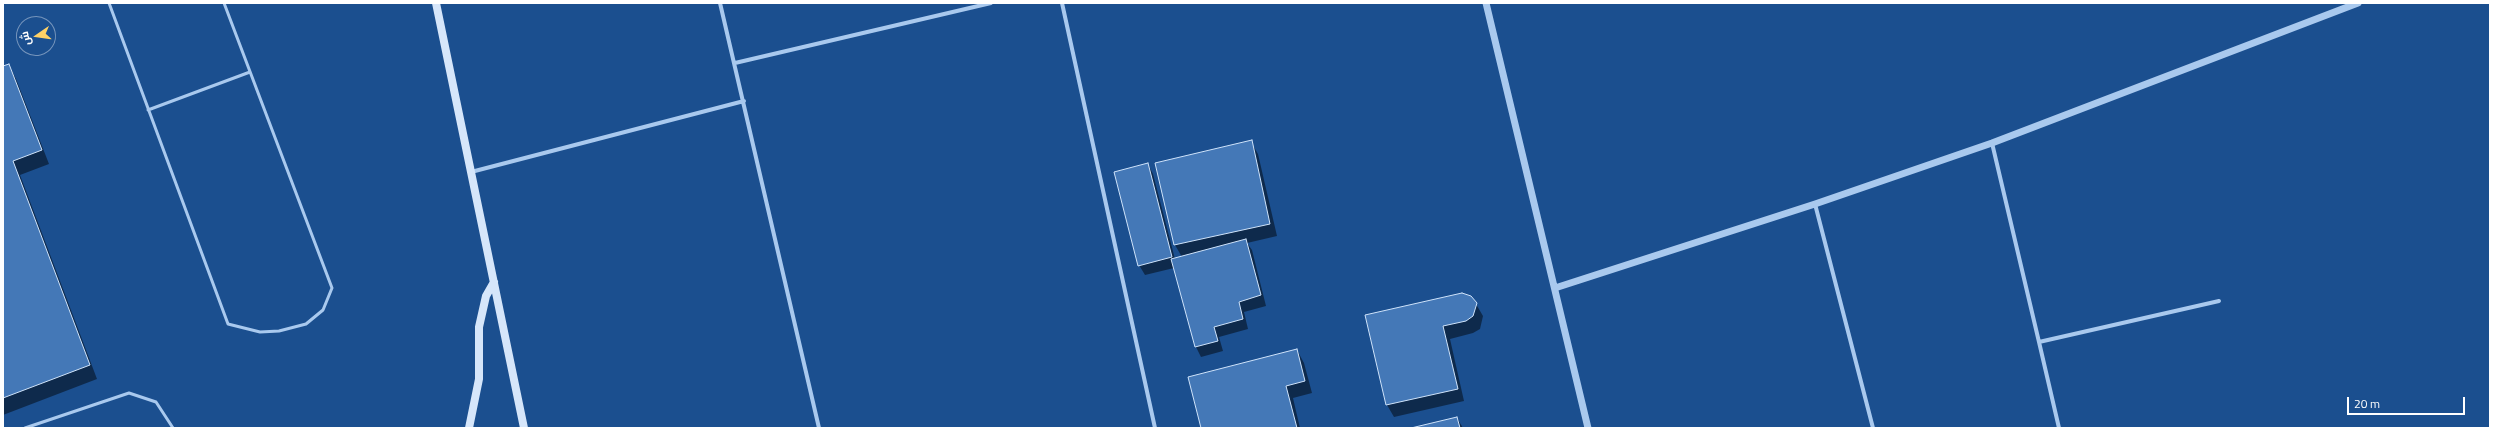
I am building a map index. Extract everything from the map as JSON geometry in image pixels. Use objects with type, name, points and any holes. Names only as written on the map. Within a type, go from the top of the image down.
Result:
[{"type":"main road","points":[[436,3],[524,428]]},
{"type":"main road","points":[[469,428],[479,379],[479,327],[486,296],[494,282]]},
{"type":"street","points":[[720,3],[819,428]]},
{"type":"street","points":[[735,63],[990,3]]},
{"type":"street","points":[[1062,3],[1156,428]]},
{"type":"street","points":[[1486,3],[1588,428]]},
{"type":"street","points":[[1555,288],[1815,204],[1992,142],[2358,3]]},
{"type":"street","points":[[471,172],[744,101]]},
{"type":"street","points":[[1992,142],[2059,428]]},
{"type":"street","points":[[1815,204],[1873,428]]},
{"type":"street","points":[[2039,342],[2219,301]]},
{"type":"lane","points":[[109,3],[228,324],[260,332],[279,331],[306,324],[323,310],[332,288],[224,3]]},
{"type":"lane","points":[[148,110],[250,72]]},
{"type":"lane","points":[[25,428],[129,393],[156,402],[173,428]]},
{"type":"building","points":[[9,64],[42,150],[13,161],[90,365],[3,398],[3,66]]},
{"type":"building","points":[[1252,140],[1270,224],[1174,245],[1155,163]]},
{"type":"building","points":[[1148,163],[1172,257],[1138,266],[1114,172]]},
{"type":"building","points":[[1246,239],[1261,295],[1239,302],[1243,319],[1214,327],[1218,341],[1195,347],[1171,259]]},
{"type":"building","points":[[1462,293],[1471,296],[1477,303],[1473,316],[1466,321],[1443,326],[1458,389],[1386,405],[1365,315]]},
{"type":"building","points":[[1297,349],[1305,381],[1286,386],[1297,428],[1201,428],[1188,377]]},
{"type":"building","points":[[1457,417],[1460,428],[1411,428]]}]
